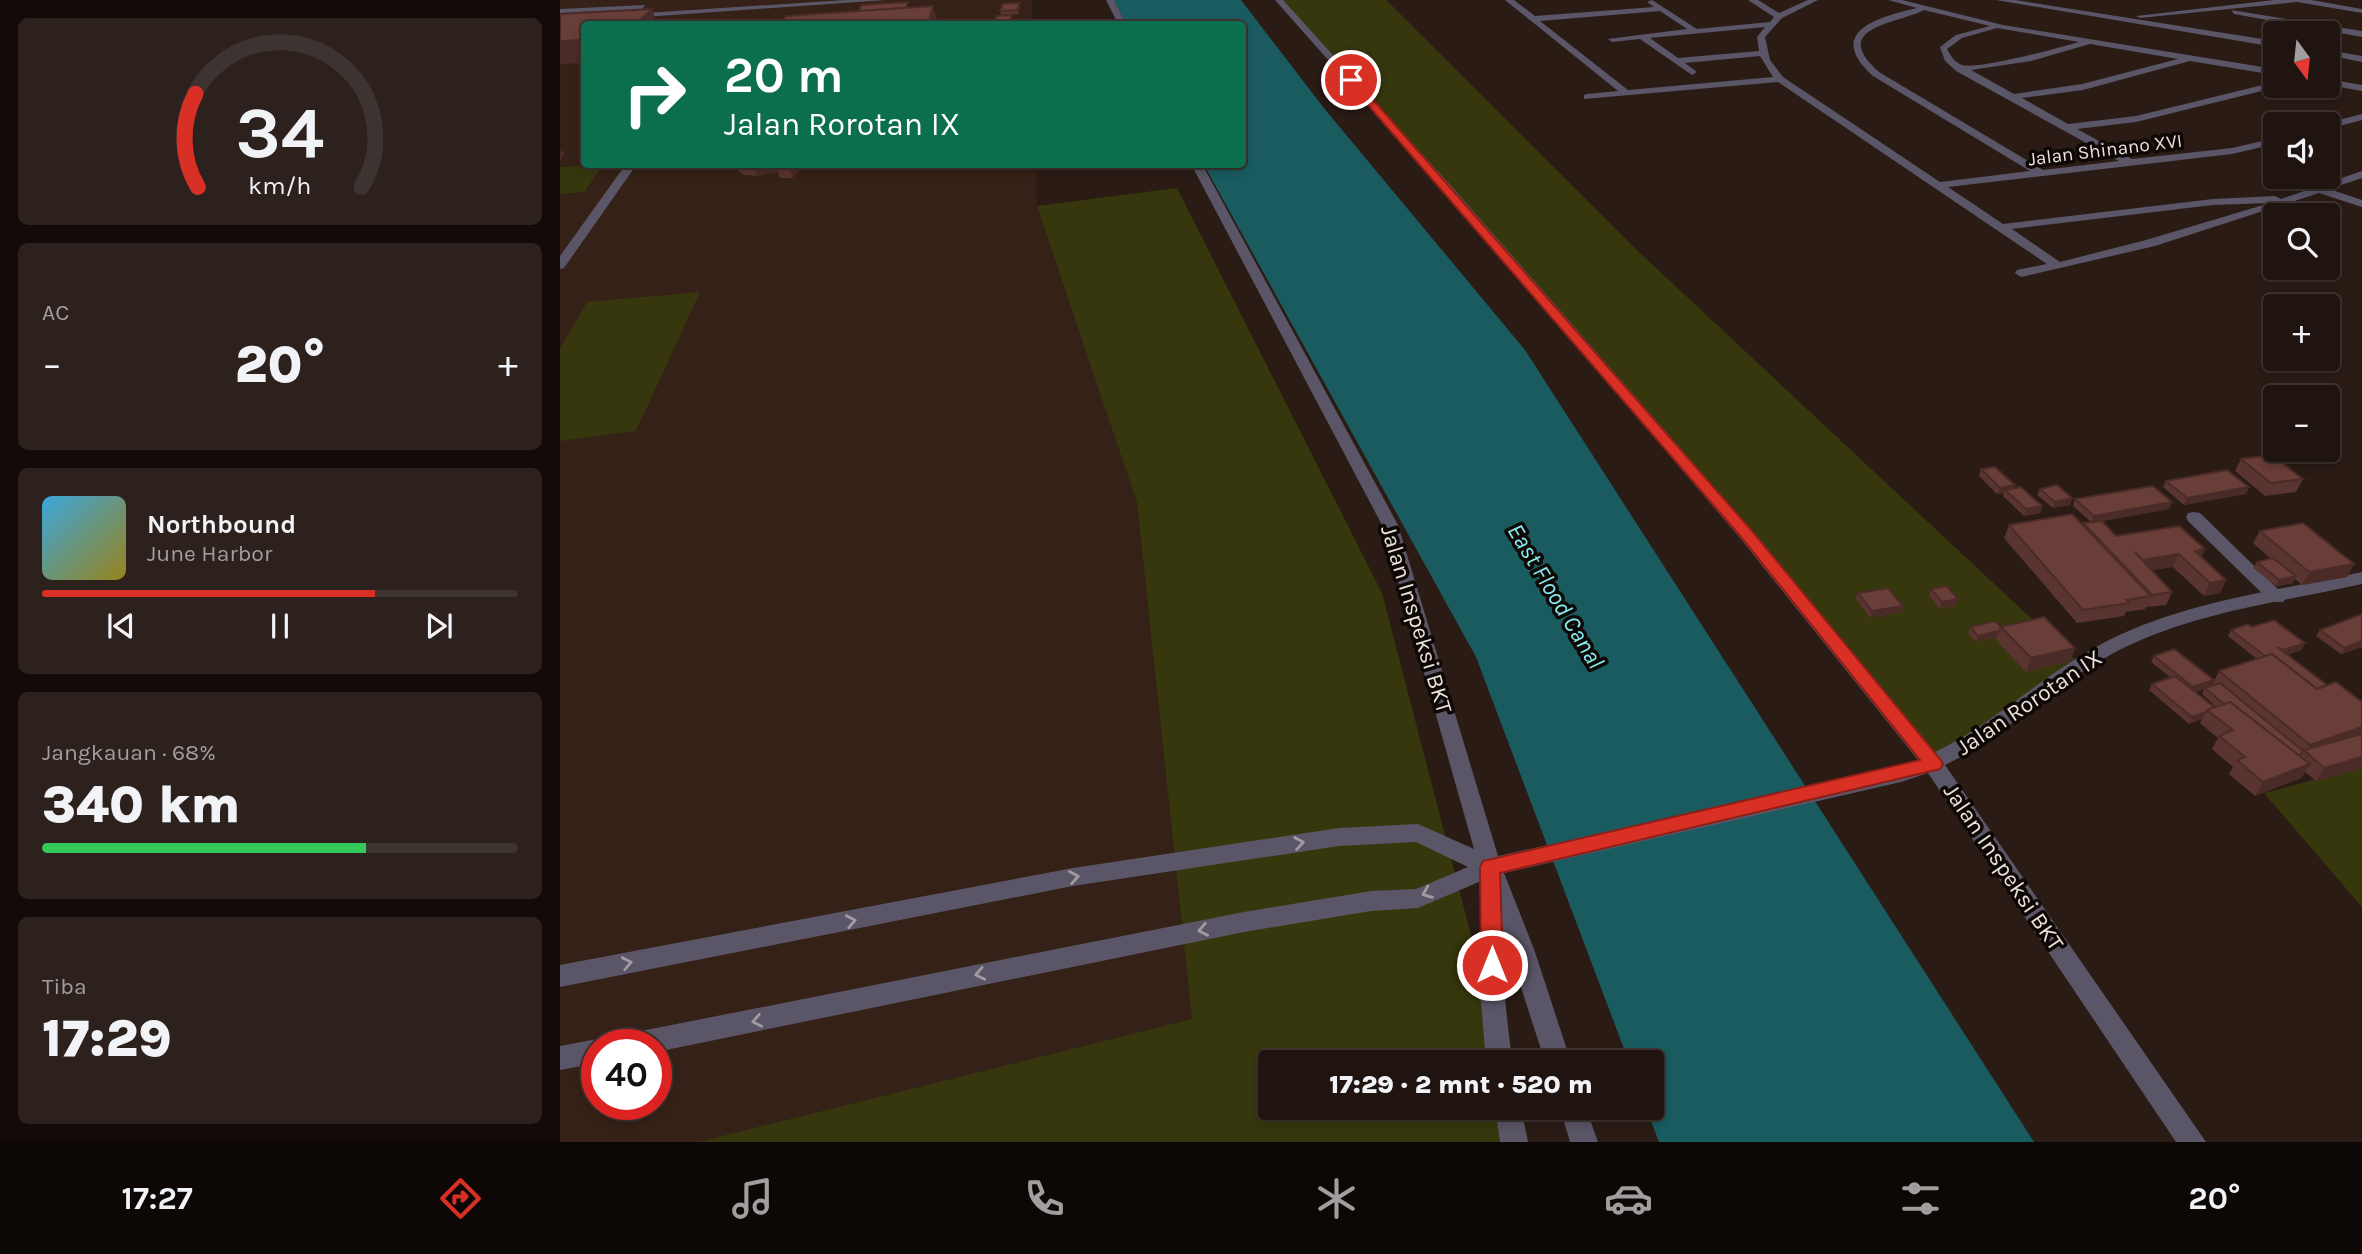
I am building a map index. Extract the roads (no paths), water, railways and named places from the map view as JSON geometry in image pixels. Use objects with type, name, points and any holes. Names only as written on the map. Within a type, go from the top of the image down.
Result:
[{"type":"street","points":[[560,11],[740,9],[758,0]]},
{"type":"street","points":[[560,20],[882,0]]},
{"type":"street","points":[[1110,0],[1120,21]]},
{"type":"street","name":"Jalan Inspeksi BKT","points":[[1279,0],[1457,200],[1746,534],[1933,764],[2192,1142]]},
{"type":"street","points":[[1509,0],[1626,93]]},
{"type":"street","points":[[1648,0],[1663,4],[1709,30]]},
{"type":"street","points":[[1752,0],[1775,20]]},
{"type":"street","points":[[1612,39],[1709,30],[1775,20],[1814,0]]},
{"type":"street","points":[[1892,0],[2003,27],[2263,70]]},
{"type":"street","points":[[2000,0],[2263,42]]},
{"type":"street","points":[[2112,18],[2297,0],[2362,11]]},
{"type":"street","points":[[1532,19],[1663,4],[1695,31]]},
{"type":"street","points":[[2212,8],[2362,34]]},
{"type":"street","points":[[1924,9],[1878,22],[1861,32],[1856,44],[1860,59],[1876,74],[2042,174]]},
{"type":"street","points":[[1775,20],[1761,37],[1761,53],[1767,65],[1780,79],[2058,266]]},
{"type":"street","points":[[2003,27],[1967,33],[1949,40],[1943,49],[1949,61],[1959,69],[2132,163]]},
{"type":"street","points":[[1643,37],[1692,72]]},
{"type":"street","points":[[1959,69],[2031,58],[2094,41]]},
{"type":"street","points":[[1677,61],[1761,53]]},
{"type":"street","points":[[2340,55],[2359,57]]},
{"type":"street","points":[[2012,97],[2083,87],[2194,57]]},
{"type":"street","points":[[1587,97],[1780,79]]},
{"type":"street","points":[[2340,84],[2362,88]]},
{"type":"street","points":[[2067,127],[2147,117],[2263,88]]},
{"type":"street","points":[[2340,123],[2362,117]]},
{"type":"street","name":"Jalan Shinano XVI","points":[[1939,185],[2232,151],[2263,144]]},
{"type":"street","points":[[560,265],[629,168]]},
{"type":"street","name":"Jalan Inspeksi BKT","points":[[1198,168],[1390,525],[1490,867],[1522,949],[1554,1050]]},
{"type":"street","points":[[2021,272],[2058,266],[2237,217],[2362,174]]},
{"type":"street","points":[[2320,190],[2362,204]]},
{"type":"street","points":[[2003,227],[2229,201],[2292,199]]},
{"type":"street","points":[[2194,517],[2277,598]]},
{"type":"street","name":"Jalan Rorotan IX","points":[[672,1037],[1244,922],[1371,901],[1418,898],[1490,867],[1901,774],[1933,764],[2000,726],[2102,651],[2190,617],[2362,578]]},
{"type":"street","points":[[560,976],[1073,877],[1339,837],[1418,834],[1490,867],[1492,990],[1498,1050]]},
{"type":"street","points":[[560,1058],[581,1054]]},
{"type":"street","points":[[1510,1120],[1514,1142]]},
{"type":"street","points":[[1577,1120],[1584,1142]]},
{"type":"water","name":"East Flood Canal","points":[[1114,0],[1241,0],[1323,107],[1525,350],[2034,1142],[1659,1142],[1651,1120],[1664,1120],[1664,1050],[1624,1050],[1476,657],[1206,168],[1246,168],[1246,21],[1124,21]]}]
